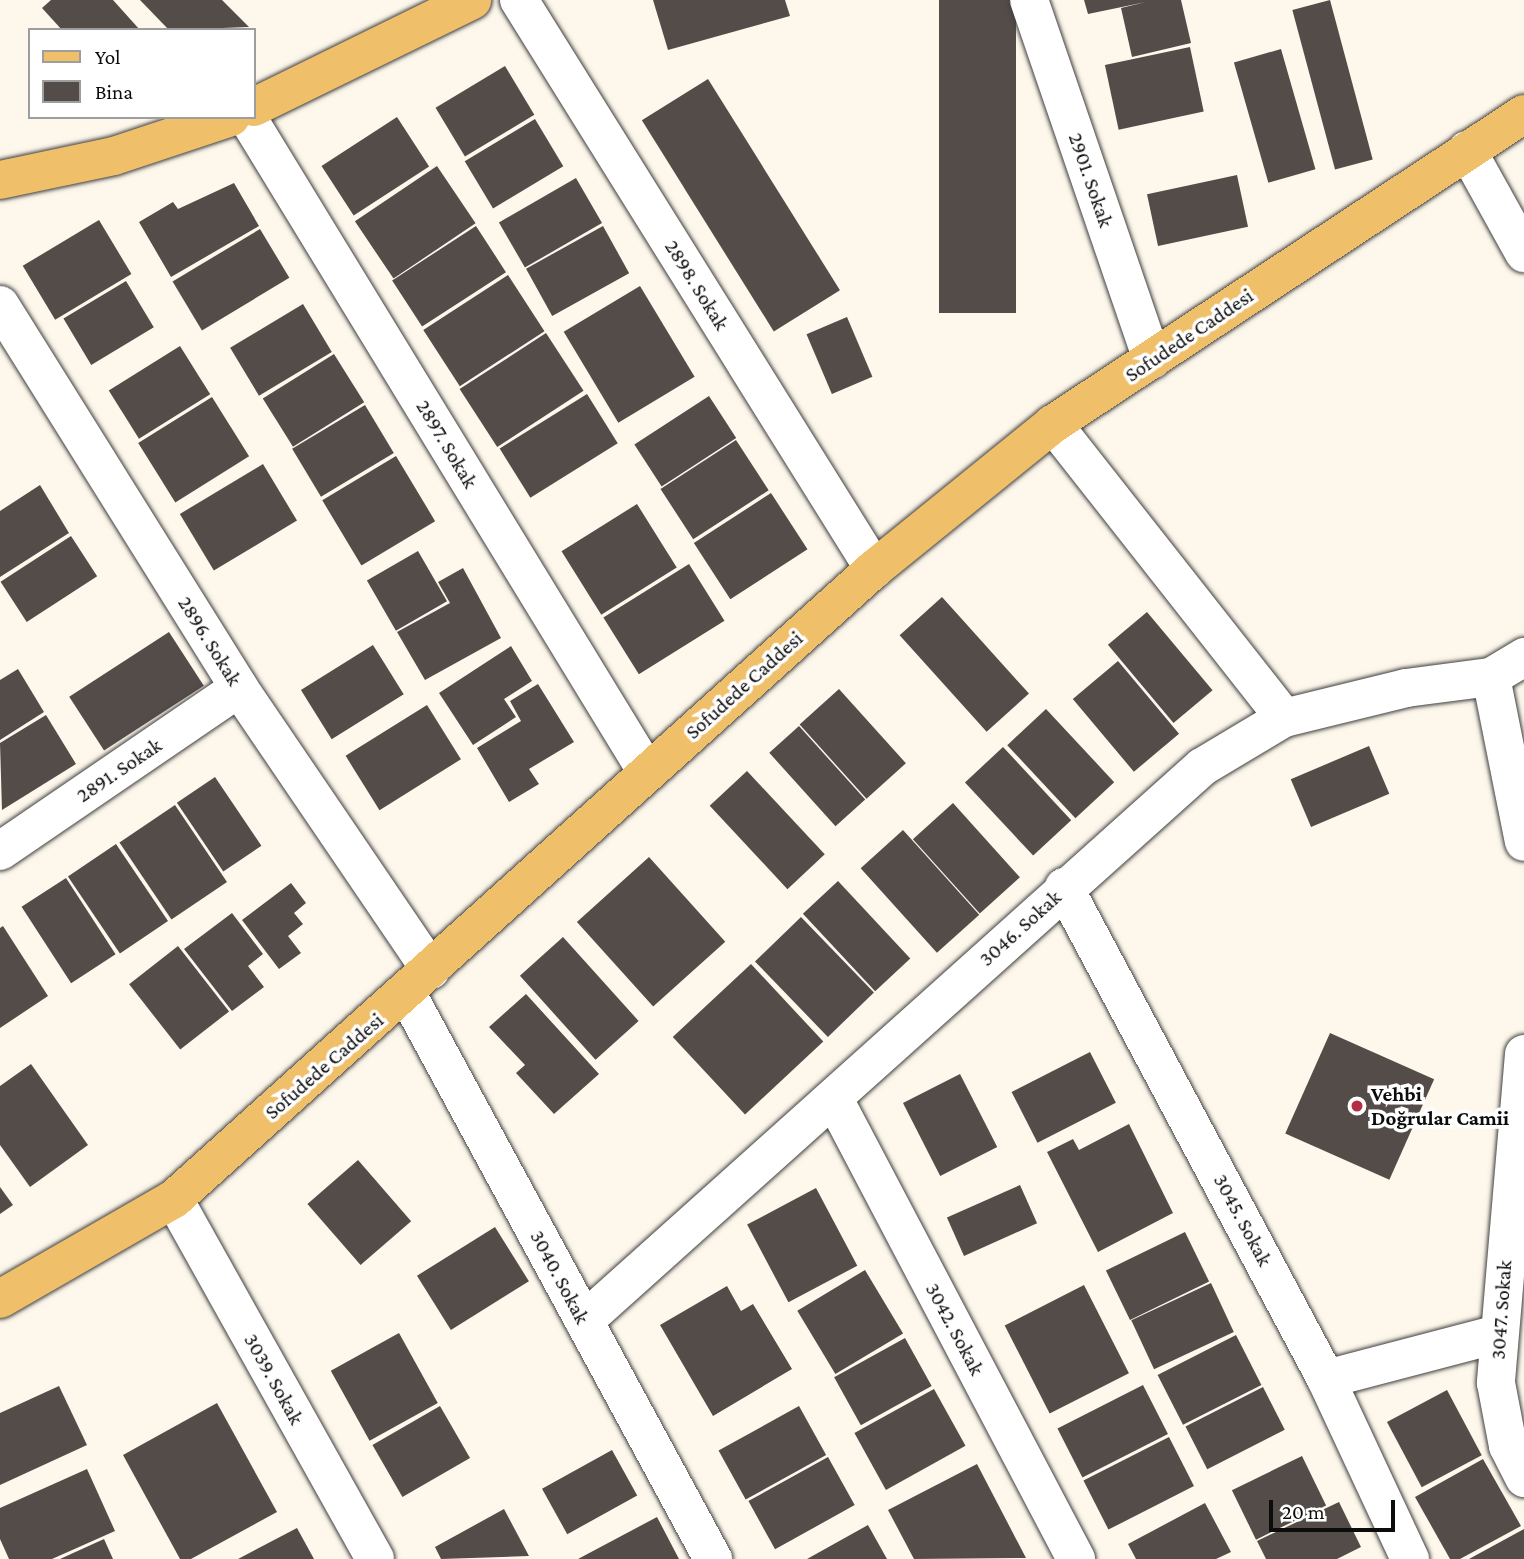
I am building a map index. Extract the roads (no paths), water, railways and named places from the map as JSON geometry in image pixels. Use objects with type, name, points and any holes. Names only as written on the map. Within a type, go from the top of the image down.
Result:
[{"type":"main road","points":[[256,106],[472,0]]},
{"type":"main road","name":"Sofudede Caddesi","points":[[0,1299],[174,1199],[419,982],[647,772],[874,569],[1053,424],[1524,114]]},
{"type":"main road","points":[[0,180],[114,156],[225,119]]},
{"type":"street","name":"2898. Sokak","points":[[519,0],[874,569]]},
{"type":"street","name":"2901. Sokak","points":[[1029,0],[1152,360]]},
{"type":"street","name":"2897. Sokak","points":[[248,119],[647,772]]},
{"type":"street","points":[[1467,150],[1524,253]]},
{"type":"street","name":"2896. Sokak","points":[[0,305],[419,982]]},
{"type":"street","points":[[1053,424],[1284,718]]},
{"type":"street","name":"3046. Sokak","points":[[584,1321],[834,1099],[1064,887],[1202,767],[1284,718],[1406,688],[1491,677],[1524,657]]},
{"type":"street","points":[[1491,677],[1524,842]]},
{"type":"street","name":"2891. Sokak","points":[[0,851],[239,688]]},
{"type":"street","name":"3045. Sokak","points":[[1064,887],[1326,1379],[1409,1559]]},
{"type":"street","name":"3040. Sokak","points":[[419,982],[584,1321],[713,1559]]},
{"type":"street","name":"3047. Sokak","points":[[1524,1054],[1497,1334],[1499,1408],[1508,1446],[1524,1478]]},
{"type":"street","name":"3042. Sokak","points":[[834,1099],[1076,1559]]},
{"type":"street","name":"3039. Sokak","points":[[174,1199],[375,1559]]},
{"type":"street","points":[[1326,1379],[1497,1334]]},
{"type":"place","name":"Vehbi Doğrular Camii","points":[[1357,1106]]}]
